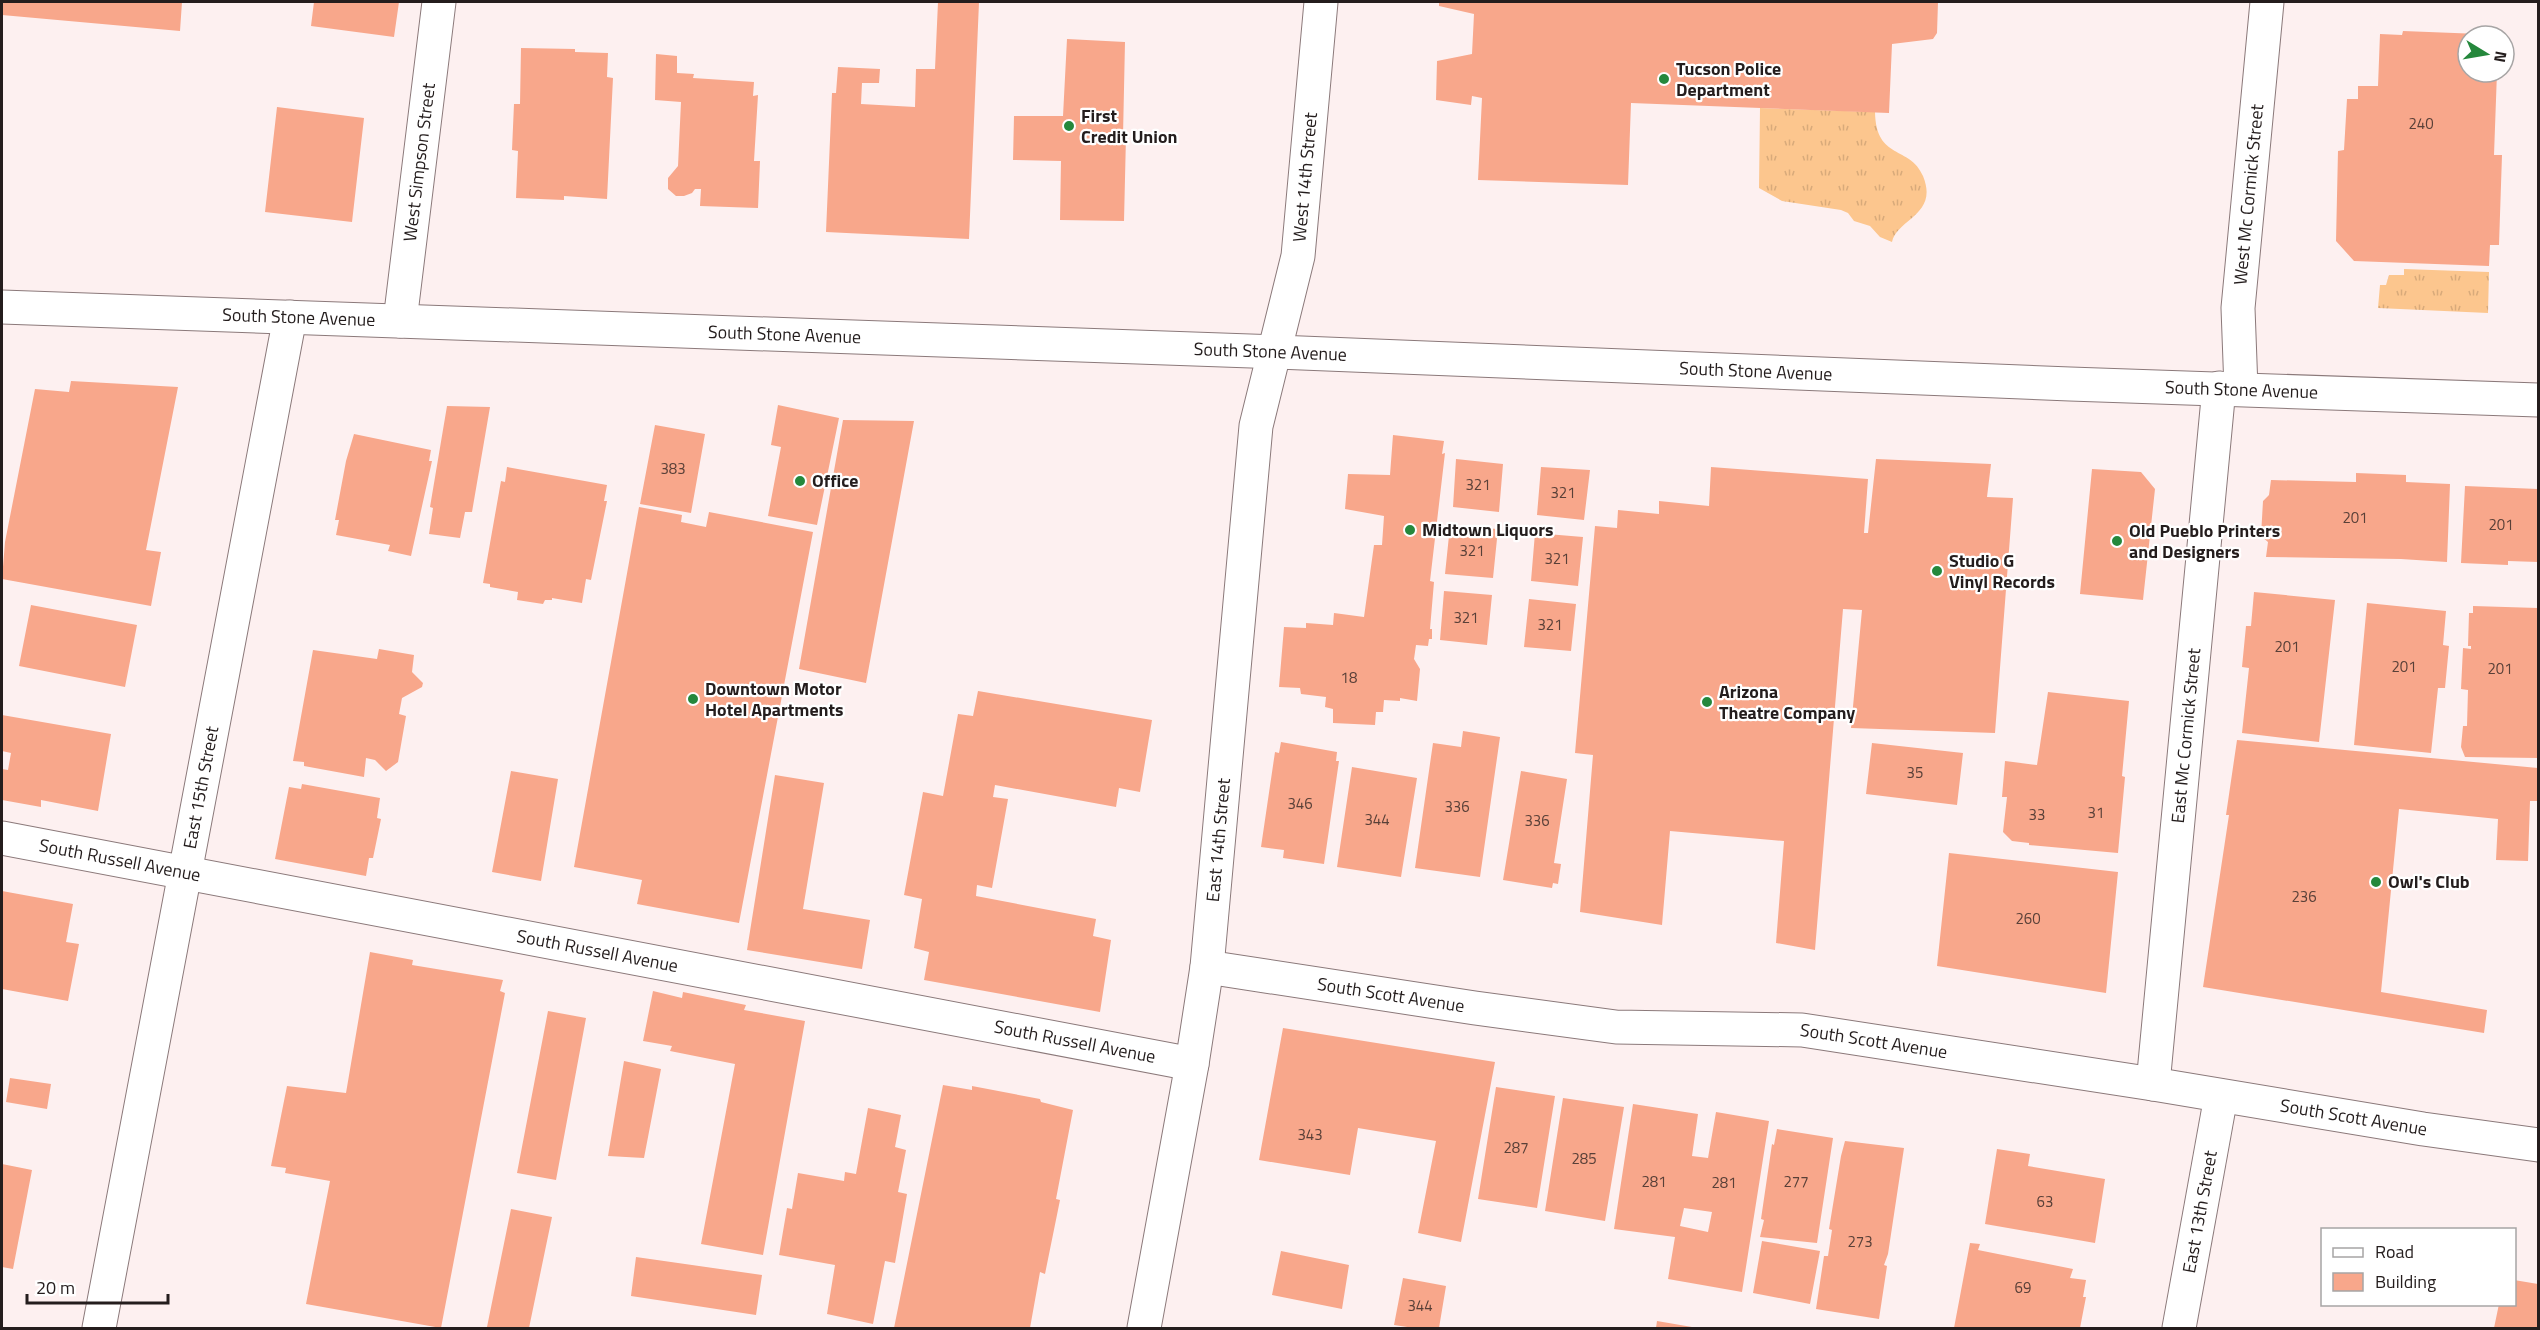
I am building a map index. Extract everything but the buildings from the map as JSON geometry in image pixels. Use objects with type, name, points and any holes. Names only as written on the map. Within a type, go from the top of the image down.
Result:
[{"type":"street","name":"West Simpson Street","points":[[400,321],[439,2]]},
{"type":"street","name":"West 14th Street","points":[[1276,352],[1298,256],[1321,2]]},
{"type":"street","name":"West Mc Cormick Street","points":[[2230,388],[2267,2]]},
{"type":"street","name":"South Stone Avenue","points":[[2,307],[2538,400]]},
{"type":"street","name":"East 15th Street","points":[[99,1329],[290,317]]},
{"type":"street","name":"East 14th Street","points":[[1144,1329],[1192,1064],[1207,967],[1256,426],[1276,352]]},
{"type":"street","name":"East Mc Cormick Street","points":[[2152,1084],[2230,388]]},
{"type":"street","name":"South Russell Avenue","points":[[2,838],[671,967],[1192,1064]]},
{"type":"street","name":"South Scott Avenue","points":[[1207,967],[1616,1027],[1802,1030],[2423,1129],[2538,1145]]},
{"type":"street","name":"East 13th Street","points":[[2179,1329],[2221,1096]]},
{"type":"green space","points":[[1760,108],[1875,112],[1877,128],[1887,146],[1910,160],[1923,176],[1926,200],[1922,208],[1901,227],[1892,242],[1880,237],[1870,226],[1854,221],[1848,213],[1841,210],[1782,201],[1759,188]]},
{"type":"green space","points":[[2404,269],[2489,272],[2488,313],[2378,308],[2380,285],[2386,285],[2389,275],[2404,275]]},
{"type":"place","name":"Tucson Police Department","points":[[1664,79]]},
{"type":"place","name":"First Credit Union","points":[[1069,126]]},
{"type":"place","name":"Office","points":[[800,481]]},
{"type":"place","name":"Midtown Liquors","points":[[1410,530]]},
{"type":"place","name":"Old Pueblo Printers and Designers","points":[[2117,541]]},
{"type":"place","name":"Studio G Vinyl Records","points":[[1937,571]]},
{"type":"place","name":"Downtown Motor Hotel Apartments","points":[[693,699]]},
{"type":"place","name":"Arizona Theatre Company","points":[[1707,702]]},
{"type":"place","name":"Owl's Club","points":[[2376,882]]}]
